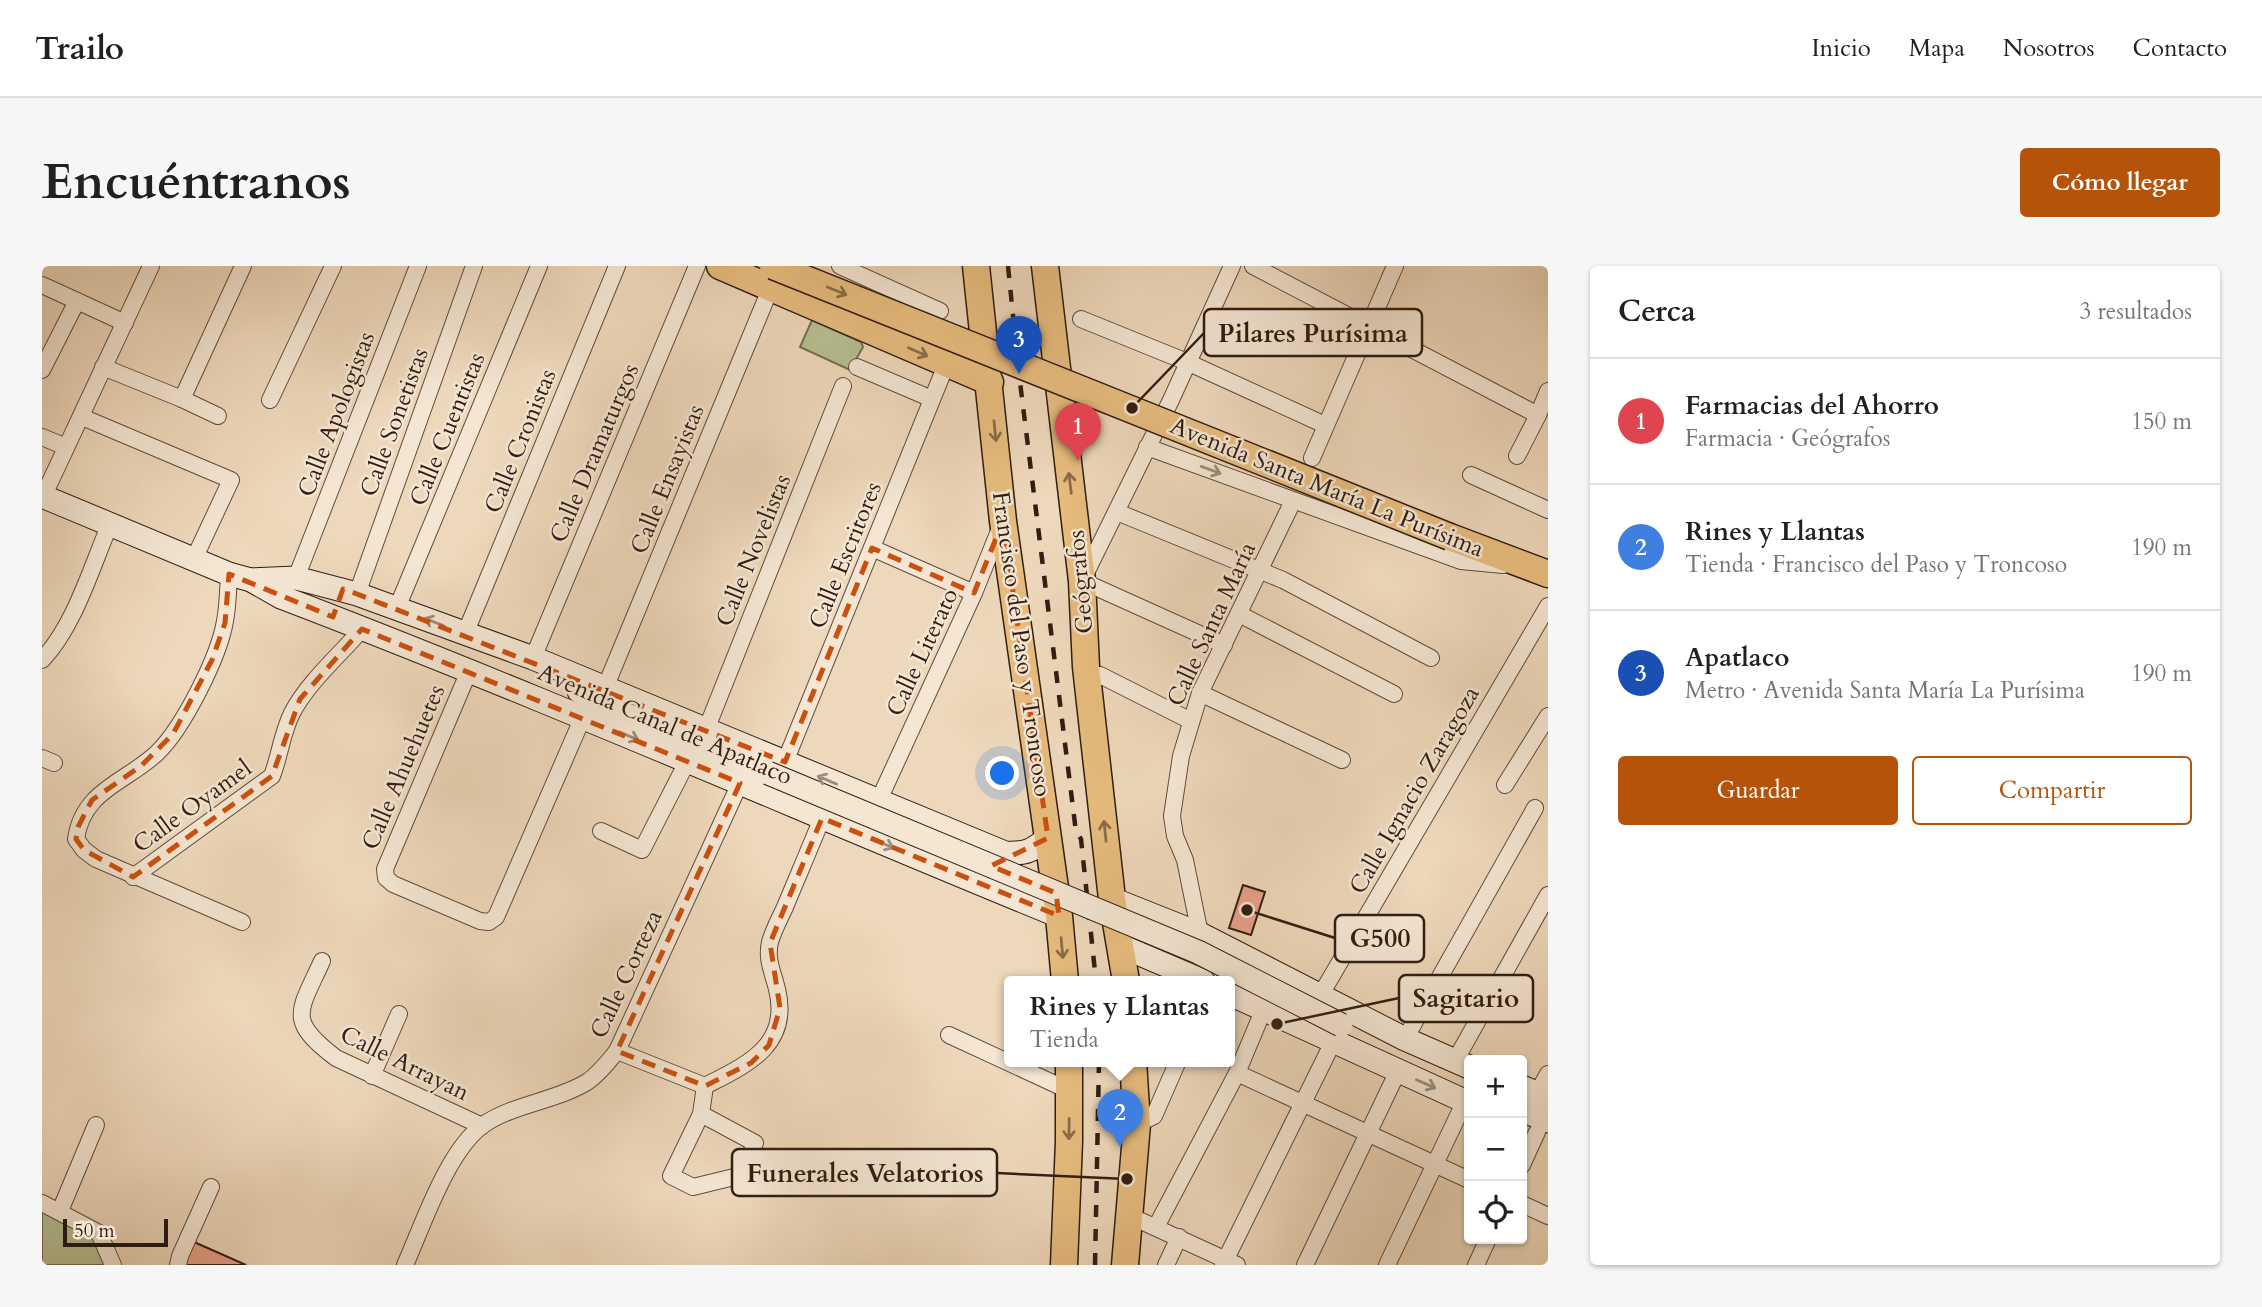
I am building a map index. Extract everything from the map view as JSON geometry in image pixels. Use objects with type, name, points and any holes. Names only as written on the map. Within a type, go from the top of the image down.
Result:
[{"type":"main road","points":[[720,266],[772,277],[946,365],[990,382]]},
{"type":"main road","name":"Geógrafos","points":[[1045,266],[1082,581],[1086,667],[1112,899]]},
{"type":"main road","name":"Francisco del Paso y Troncoso","points":[[975,267],[990,382],[1003,521],[1059,916],[1065,976]]},
{"type":"main road","name":"Avenida Santa María La Purísima","points":[[772,277],[1539,570]]},
{"type":"main road","points":[[1112,899],[1125,976]]},
{"type":"main road","points":[[1064,1265],[1069,1067]]},
{"type":"main road","points":[[1125,1265],[1137,1124],[1133,1067]]},
{"type":"street","points":[[43,497],[151,266]]},
{"type":"street","points":[[182,399],[243,266]]},
{"type":"street","points":[[270,400],[333,266]]},
{"type":"street","name":"Calle Apologistas","points":[[296,578],[418,266]]},
{"type":"street","name":"Calle Sonetistas","points":[[350,591],[474,266]]},
{"type":"street","name":"Calle Cuentistas","points":[[397,608],[538,266]]},
{"type":"street","name":"Calle Cronistas","points":[[465,634],[617,266]]},
{"type":"street","name":"Calle Dramaturgos","points":[[533,658],[697,266]]},
{"type":"street","points":[[840,266],[940,311]]},
{"type":"street","points":[[1224,645],[1082,581],[1232,266]]},
{"type":"street","points":[[1253,266],[1538,415]]},
{"type":"street","points":[[1314,453],[1395,266]]},
{"type":"street","name":"Calle Ensayistas","points":[[607,698],[772,277]]},
{"type":"street","points":[[42,285],[125,323]]},
{"type":"street","points":[[42,370],[77,301]]},
{"type":"street","points":[[1081,319],[1187,362],[1325,425]]},
{"type":"street","name":"Calle Escritores","points":[[777,768],[872,548],[946,365]]},
{"type":"street","points":[[103,367],[218,416]]},
{"type":"street","points":[[857,367],[932,399]]},
{"type":"street","name":"Calle Novelistas","points":[[706,730],[843,386]]},
{"type":"street","points":[[1517,456],[1548,391]]},
{"type":"street","points":[[82,417],[231,480],[194,559]]},
{"type":"street","points":[[42,437],[66,447]]},
{"type":"street","name":"Avenida Santa María La Purísima","points":[[1147,447],[1461,561],[1539,570]]},
{"type":"street","points":[[1471,475],[1548,510]]},
{"type":"street","name":"Avenida Canal de Apatlaco","points":[[43,497],[240,577],[281,597],[583,717],[1059,916]]},
{"type":"street","name":"Calle Santa María","points":[[1194,931],[1188,873],[1175,835],[1172,816],[1179,766],[1200,693],[1293,501]]},
{"type":"street","points":[[1117,512],[1283,580],[1431,658]]},
{"type":"street","name":"Calle Literato","points":[[878,802],[974,593],[1003,521]]},
{"type":"street","points":[[42,660],[57,644],[68,623],[110,524]]},
{"type":"street","points":[[872,548],[974,593]]},
{"type":"street","points":[[240,577],[212,660],[197,693],[173,734],[158,752],[92,800],[78,827],[76,839],[84,850],[96,859],[242,922]]},
{"type":"street","name":"Avenida Canal de Apatlaco","points":[[240,577],[296,578],[350,591],[533,658],[607,698],[706,730],[777,768],[878,802],[1005,853],[1022,853],[1034,849],[1048,838]]},
{"type":"street","points":[[333,617],[350,591]]},
{"type":"street","name":"Calle Ignacio Zaragoza","points":[[1320,996],[1548,606]]},
{"type":"street","points":[[1239,614],[1394,694]]},
{"type":"street","name":"Calle Oyamel","points":[[133,877],[272,776],[283,736],[300,699],[362,629]]},
{"type":"street","points":[[498,646],[516,663],[777,768],[1198,952],[1398,1071],[1464,1096]]},
{"type":"street","points":[[472,673],[493,671],[579,702],[607,698]]},
{"type":"street","name":"Calle Ahuehuetes","points":[[472,673],[384,869],[386,878],[393,884],[480,921],[489,922],[496,917],[583,717]]},
{"type":"street","points":[[1100,675],[1191,720]]},
{"type":"street","points":[[1200,693],[1342,760]]},
{"type":"street","points":[[1505,785],[1548,716]]},
{"type":"street","points":[[601,831],[642,849],[688,761]]},
{"type":"street","name":"Calle Corteza","points":[[405,1265],[457,1154],[482,1126],[507,1113],[586,1082],[603,1068],[617,1051],[740,783]]},
{"type":"street","points":[[1405,1039],[1535,808]]},
{"type":"street","points":[[617,1051],[705,1086],[751,1063],[769,1045],[780,1008],[770,970],[770,943],[822,818]]},
{"type":"street","points":[[967,878],[980,864],[982,855],[976,842]]},
{"type":"street","points":[[1464,1090],[1460,1083],[1461,1070],[1548,895]]},
{"type":"street","points":[[1112,899],[1194,931],[1461,1070]]},
{"type":"street","points":[[1163,962],[1159,950],[1162,940],[1175,931],[1194,931]]},
{"type":"street","points":[[1121,946],[1192,976]]},
{"type":"street","name":"Calle Arrayan","points":[[322,961],[301,1007],[300,1020],[305,1031],[336,1059],[482,1126]]},
{"type":"street","points":[[1235,997],[1263,1011],[1461,1070]]},
{"type":"street","points":[[1156,1227],[1237,1073],[1263,1011]]},
{"type":"street","points":[[372,1076],[399,1014]]},
{"type":"street","points":[[1128,1215],[1179,1237],[1228,1263],[1337,1034]]},
{"type":"street","points":[[949,1035],[1004,1060]]},
{"type":"street","points":[[1018,1067],[1070,1091]]},
{"type":"street","points":[[1137,1124],[1154,1116],[1175,1067]]},
{"type":"street","points":[[1305,1265],[1398,1071]]},
{"type":"street","points":[[1237,1073],[1464,1178]]},
{"type":"street","points":[[701,1114],[755,1143],[745,1169],[734,1177],[693,1187],[671,1176],[701,1114],[705,1086]]},
{"type":"street","points":[[1527,1154],[1539,1129],[1535,1095]]},
{"type":"street","points":[[1387,1265],[1464,1105]]},
{"type":"street","points":[[60,1211],[96,1125]]},
{"type":"street","points":[[178,1265],[211,1187]]},
{"type":"street","points":[[42,1203],[99,1233],[113,1265]]},
{"type":"street","points":[[1527,1206],[1548,1216]]},
{"type":"street","points":[[1166,1265],[1179,1237]]},
{"type":"street","points":[[1476,1265],[1486,1244]]},
{"type":"highlighted area","points":[[1003,521],[1048,838],[991,866],[1056,893],[1059,916],[822,818],[770,943],[780,1008],[769,1045],[751,1063],[705,1086],[617,1051],[740,783],[362,629],[300,699],[272,776],[133,877],[84,850],[76,839],[78,827],[92,800],[141,766],[173,734],[212,660],[225,623],[229,574],[333,617],[343,589],[785,762],[872,548],[974,593]]},
{"type":"green space","points":[[812,320],[861,342],[863,347],[850,370],[800,347]]},
{"type":"green space","points":[[42,1208],[94,1232],[109,1265],[42,1265]]},
{"type":"building","points":[[1243,885],[1265,892],[1251,935],[1229,928]]},
{"type":"building","points":[[194,1242],[246,1265],[184,1265]]},
{"type":"railway","points":[[1008,266],[1076,832],[1081,839],[1095,976]]},
{"type":"railway","points":[[1095,1265],[1099,1067]]},
{"type":"place","name":"Apatlaco","points":[[1019,374]]},
{"type":"place","name":"Pilares Purísima","points":[[1132,408]]},
{"type":"place","name":"Farmacias del Ahorro","points":[[1078,461]]},
{"type":"place","name":"G500","points":[[1247,910]]},
{"type":"place","name":"Sagitario","points":[[1277,1024]]},
{"type":"place","name":"Rines y Llantas","points":[[1120,1147]]},
{"type":"place","name":"Funerales Velatorios","points":[[1127,1179]]}]
